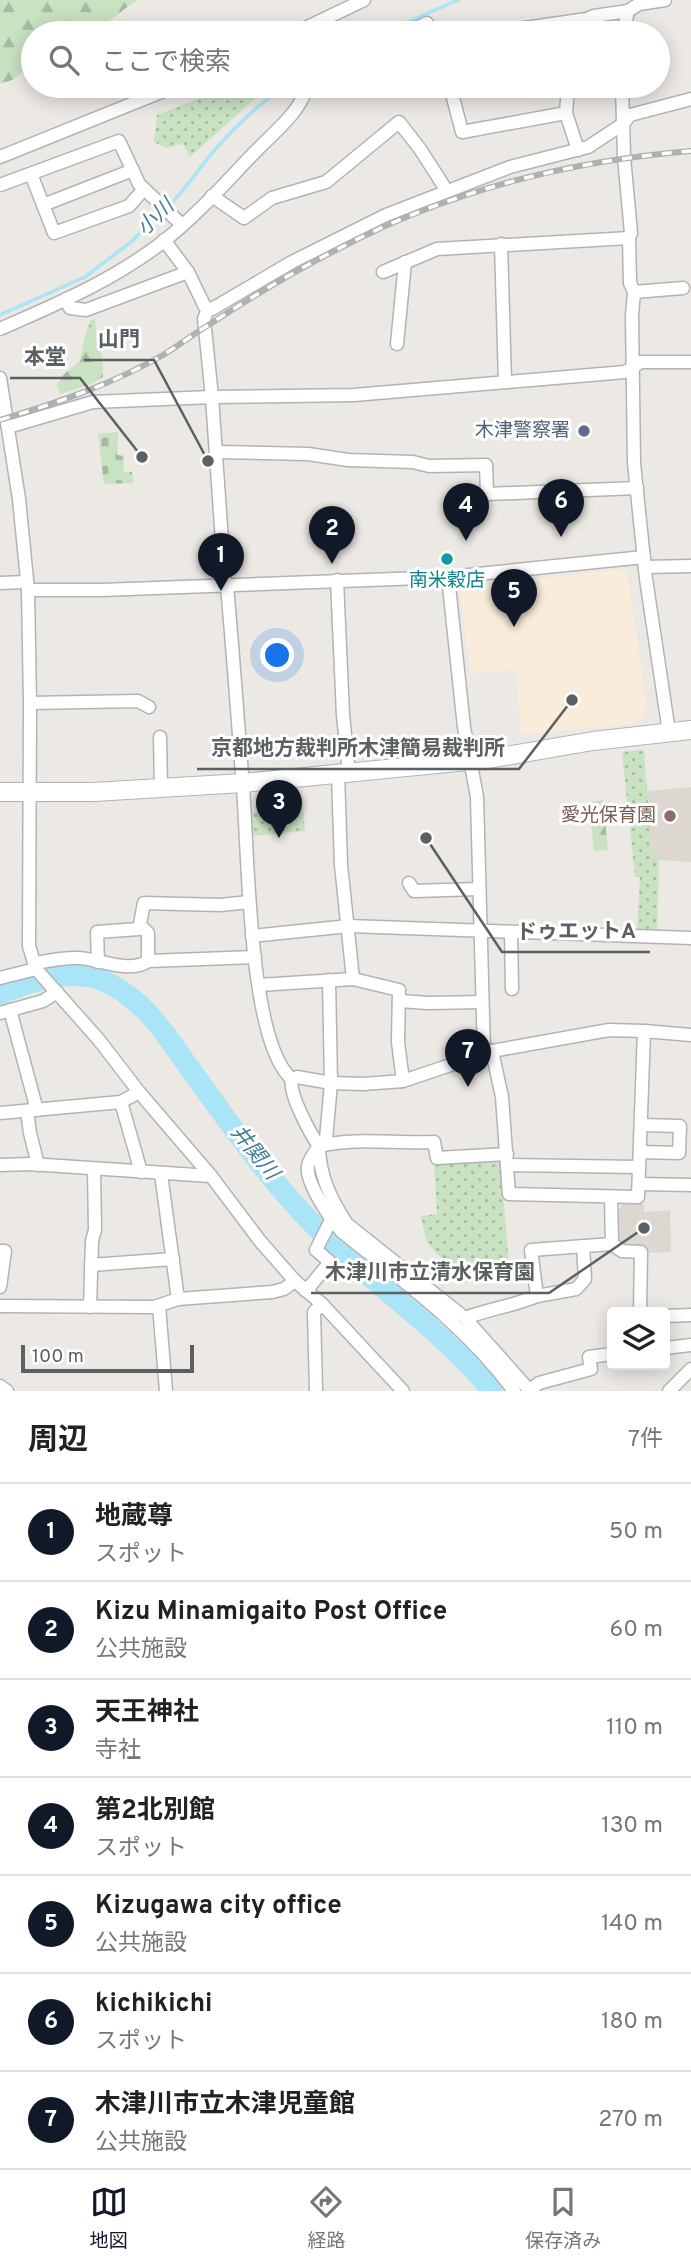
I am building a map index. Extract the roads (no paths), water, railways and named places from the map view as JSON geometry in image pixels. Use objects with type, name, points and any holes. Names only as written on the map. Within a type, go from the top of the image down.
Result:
[{"type":"street","points":[[320,21],[364,0]]},
{"type":"street","points":[[565,21],[628,11],[639,4],[665,0]]},
{"type":"street","points":[[626,21],[628,11]]},
{"type":"street","points":[[1,159],[147,98]]},
{"type":"street","points":[[0,329],[107,279],[164,240],[212,196],[299,105],[302,98]]},
{"type":"street","points":[[453,98],[462,132],[566,113]]},
{"type":"street","points":[[567,98],[566,113],[578,150]]},
{"type":"street","points":[[622,98],[631,233],[630,284],[634,292],[632,366],[637,488],[669,732]]},
{"type":"street","points":[[208,309],[241,294],[337,238],[386,215],[510,167],[588,147],[623,124],[630,115],[691,99]]},
{"type":"street","points":[[212,196],[244,218],[271,198],[326,182],[399,122],[447,191]]},
{"type":"street","points":[[0,186],[119,141],[139,184],[181,225]]},
{"type":"street","points":[[43,205],[133,170]]},
{"type":"street","points":[[31,174],[54,233],[129,206],[148,192]]},
{"type":"street","points":[[383,272],[437,248],[629,239]]},
{"type":"street","points":[[164,240],[188,272],[208,309]]},
{"type":"street","points":[[501,244],[505,381]]},
{"type":"street","points":[[397,344],[405,262]]},
{"type":"street","points":[[66,299],[70,308],[86,310],[188,272]]},
{"type":"street","points":[[634,292],[683,288]]},
{"type":"street","points":[[208,309],[204,319],[243,783],[252,936],[270,1035],[283,1072],[292,1079]]},
{"type":"street","points":[[8,427],[93,402],[354,395],[625,372],[641,362],[691,362]]},
{"type":"street","points":[[0,379],[19,499],[27,586],[30,703],[29,946],[36,968],[211,1176],[260,1241],[295,1281],[322,1304],[403,1391]]},
{"type":"street","points":[[217,452],[308,454],[348,460],[413,462],[429,466],[486,465],[488,494],[637,488]]},
{"type":"street","points":[[0,583],[27,586],[226,586],[448,577],[645,562],[691,566]]},
{"type":"street","points":[[448,577],[464,727],[477,797],[482,1002],[488,1052],[502,1097],[509,1194],[638,1197],[644,1031]]},
{"type":"street","points":[[337,580],[344,774],[341,865],[353,979]]},
{"type":"street","points":[[30,703],[138,701],[149,707]]},
{"type":"street","points":[[0,792],[161,789],[344,774],[471,761],[593,741],[691,730]]},
{"type":"street","points":[[160,737],[161,789]]},
{"type":"street","points":[[409,883],[414,891],[479,889]]},
{"type":"street","points":[[99,962],[97,932],[139,929],[144,903],[220,905],[249,902]]},
{"type":"street","points":[[140,925],[148,933],[148,961]]},
{"type":"street","points":[[252,936],[349,926],[691,938]]},
{"type":"street","points":[[511,932],[512,989]]},
{"type":"street","points":[[0,978],[78,958],[127,965],[148,961],[255,957]]},
{"type":"street","points":[[0,971],[18,974]]},
{"type":"street","points":[[259,985],[353,979],[399,990],[398,1042],[403,1081]]},
{"type":"street","points":[[329,980],[331,1083],[326,1139],[309,1162],[307,1172],[329,1223],[452,1322],[499,1370],[514,1391]]},
{"type":"street","points":[[38,1165],[30,1133],[32,1111],[5,1012],[43,1001],[54,991]]},
{"type":"street","points":[[400,1001],[482,1002]]},
{"type":"street","points":[[292,1079],[297,1077],[331,1083],[363,1084],[403,1081],[488,1052],[609,1030],[691,1035]]},
{"type":"street","points":[[292,1079],[291,1085],[310,1133],[319,1146],[323,1176],[335,1206],[347,1224],[465,1318],[530,1391],[538,1383],[590,1369],[589,1357],[607,1355]]},
{"type":"street","points":[[0,1113],[121,1102],[139,1092]]},
{"type":"street","points":[[121,1102],[141,1172]]},
{"type":"street","points":[[640,1152],[679,1153],[680,1126],[641,1125]]},
{"type":"street","points":[[319,1146],[387,1140],[398,1144],[434,1142],[437,1158],[507,1159],[639,1167]]},
{"type":"street","points":[[0,1165],[211,1176]]},
{"type":"street","points":[[90,1307],[94,1169]]},
{"type":"street","points":[[161,1174],[178,1299]]},
{"type":"street","points":[[639,1184],[691,1185]]},
{"type":"street","points":[[611,1197],[612,1244]]},
{"type":"street","points":[[306,1291],[330,1262],[316,1250],[329,1223]]},
{"type":"street","points":[[537,1296],[531,1250],[612,1244],[622,1251],[641,1252],[640,1307]]},
{"type":"street","points":[[465,1318],[537,1296],[576,1289],[585,1279],[583,1246]]},
{"type":"street","points":[[0,1251],[5,1251],[5,1261],[0,1287]]},
{"type":"street","points":[[90,1265],[173,1259]]},
{"type":"street","points":[[0,1306],[159,1306],[178,1299],[272,1292],[284,1289],[295,1281]]},
{"type":"street","points":[[316,1391],[314,1312],[322,1304]]},
{"type":"street","points":[[159,1306],[166,1391]]},
{"type":"street","points":[[670,1316],[691,1315]]},
{"type":"street","points":[[670,1347],[691,1345]]},
{"type":"street","points":[[670,1391],[691,1369]]},
{"type":"street","points":[[0,1386],[7,1391]]},
{"type":"waterway","name":"小川","points":[[410,21],[458,0]]},
{"type":"waterway","name":"小川","points":[[168,207],[229,134],[269,98]]},
{"type":"waterway","name":"小川","points":[[0,315],[85,277],[131,242],[162,212]]},
{"type":"waterway","name":"井関川","points":[[0,994],[39,980],[81,976],[108,983],[134,1000],[164,1033],[243,1141],[299,1209],[340,1250],[457,1353],[492,1391]]},
{"type":"railway","points":[[0,420],[83,392],[143,366],[306,266],[423,210],[555,171],[600,162],[691,151]]},
{"type":"place","name":"木津警察署","points":[[584,431]]},
{"type":"place","name":"本堂","points":[[142,457]]},
{"type":"place","name":"山門","points":[[208,461]]},
{"type":"place","name":"kichikichi","points":[[561,537]]},
{"type":"place","name":"第2北別館","points":[[466,541]]},
{"type":"place","name":"南米穀店","points":[[447,559]]},
{"type":"place","name":"Kizu Minamigaito Post Office","points":[[332,564]]},
{"type":"place","name":"地蔵尊","points":[[221,591]]},
{"type":"place","name":"Kizugawa city office","points":[[514,627]]},
{"type":"place","name":"京都地方裁判所木津簡易裁判所","points":[[572,700]]},
{"type":"place","name":"愛光保育園","points":[[670,816]]},
{"type":"place","name":"天王神社","points":[[279,838]]},
{"type":"place","name":"ドゥエットA","points":[[426,838]]},
{"type":"place","name":"木津川市立木津児童館","points":[[468,1087]]},
{"type":"place","name":"木津川市立清水保育園","points":[[644,1228]]}]
